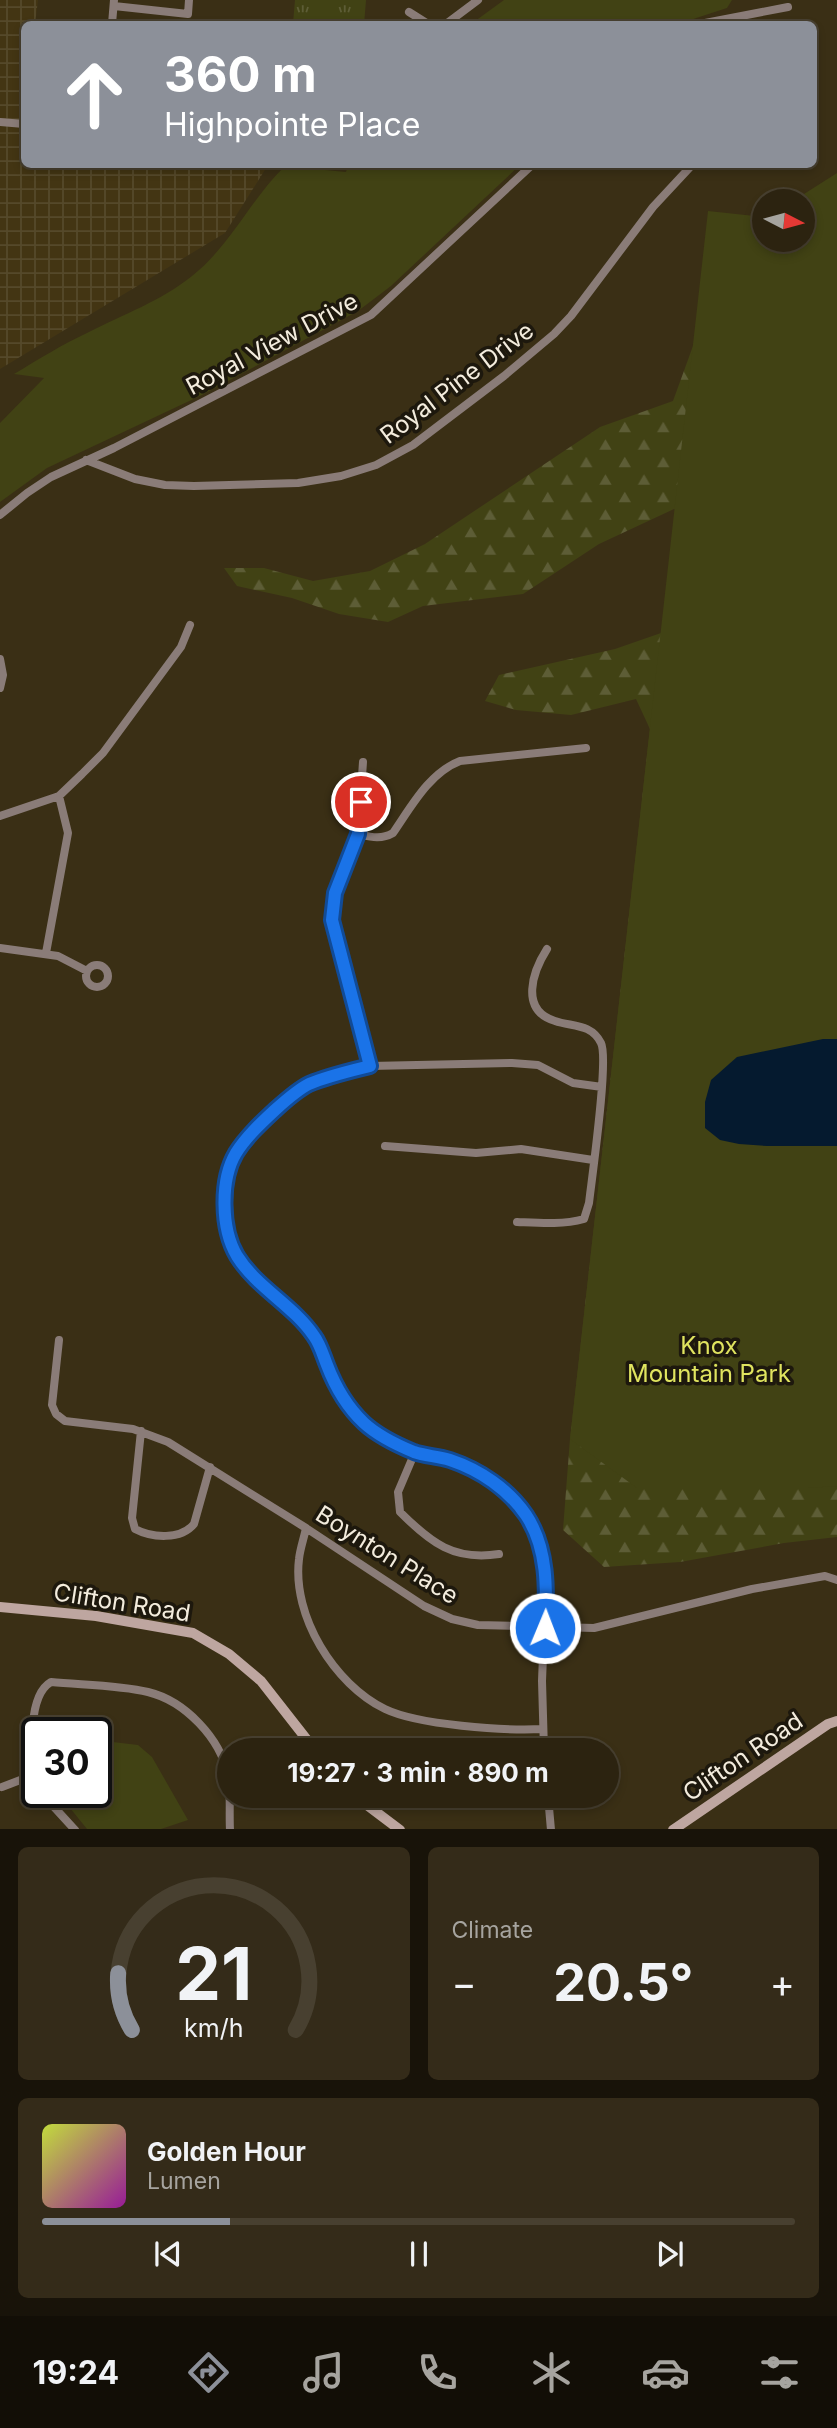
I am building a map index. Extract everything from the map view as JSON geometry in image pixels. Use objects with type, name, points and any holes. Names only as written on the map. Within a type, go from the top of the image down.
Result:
[{"type":"main road","name":"Clifton Road","points":[[0,1607],[96,1616],[193,1633],[229,1654],[261,1681],[306,1738]]},
{"type":"main road","name":"Clifton Road","points":[[673,1829],[837,1721]]},
{"type":"main road","points":[[371,1808],[400,1829]]},
{"type":"street","points":[[112,21],[114,3],[188,13],[190,0]]},
{"type":"street","points":[[450,21],[478,0]]},
{"type":"street","points":[[741,20],[788,7]]},
{"type":"street","points":[[408,12],[423,21]]},
{"type":"street","points":[[0,122],[21,124]]},
{"type":"street","name":"Royal View Drive","points":[[0,515],[27,492],[51,477],[371,315],[529,168]]},
{"type":"street","name":"Royal Pine Drive","points":[[86,460],[135,479],[165,485],[194,486],[298,483],[341,476],[376,465],[413,445],[554,334],[571,316],[653,207],[689,168]]},
{"type":"street","points":[[0,816],[59,796],[103,753],[181,647],[190,625]]},
{"type":"street","points":[[0,659],[3,675],[0,688]]},
{"type":"street","points":[[358,834],[374,838],[393,833],[446,766],[460,761],[586,748]]},
{"type":"street","points":[[363,762],[358,834],[335,893],[332,920],[370,1066]]},
{"type":"street","points":[[46,953],[68,833],[59,796]]},
{"type":"street","points":[[0,948],[58,956],[87,971]]},
{"type":"street","points":[[517,1222],[555,1223],[584,1219],[589,1203],[603,1047],[599,1039],[581,1025],[554,1021],[534,1003],[531,985],[537,965],[547,949]]},
{"type":"street","points":[[543,1738],[542,1681],[546,1578],[539,1539],[526,1514],[502,1488],[478,1471],[449,1460],[415,1452],[381,1436],[350,1408],[328,1368],[316,1338],[302,1320],[249,1272],[236,1254],[228,1232],[226,1213],[228,1174],[235,1154],[256,1127],[287,1100],[308,1085],[370,1066],[512,1063],[538,1066],[583,1086],[601,1087]]},
{"type":"street","points":[[385,1146],[476,1153],[521,1149],[593,1160]]},
{"type":"street","name":"Boynton Place","points":[[60,1340],[52,1405],[55,1414],[65,1421],[141,1431],[168,1441],[424,1606],[452,1619],[478,1625],[594,1628],[752,1589],[825,1576],[837,1580]]},
{"type":"street","points":[[141,1431],[132,1518],[135,1529],[142,1533],[176,1535],[189,1531],[194,1524],[210,1467]]},
{"type":"street","points":[[415,1452],[398,1492],[400,1512],[435,1543],[460,1555],[480,1557],[499,1554]]},
{"type":"street","points":[[306,1528],[299,1560],[301,1592],[308,1618],[332,1666],[354,1688],[384,1708],[408,1717],[495,1728],[543,1729]]},
{"type":"street","points":[[34,1717],[35,1706],[44,1686],[51,1682],[148,1692],[166,1699],[201,1726],[221,1756],[228,1776],[230,1829]]},
{"type":"street","points":[[2,1787],[21,1780]]},
{"type":"street","points":[[55,1808],[75,1829]]},
{"type":"street","points":[[549,1808],[551,1829]]},
{"type":"shaded area","points":[[0,0],[38,0],[35,21],[21,21],[21,168],[266,168],[225,233],[0,369]]},
{"type":"green space","points":[[295,0],[366,0],[364,21],[293,21]]},
{"type":"green space","points":[[504,0],[732,0],[727,8],[687,21],[475,21]]},
{"type":"green space","points":[[283,168],[346,172],[347,168],[517,168],[391,286],[358,311],[202,395],[47,468],[0,502],[0,423],[44,378],[14,374],[70,342],[155,300],[192,276],[218,251]]},
{"type":"green space","name":"Knox Mountain Park","points":[[837,173],[837,1486],[637,1488],[570,1439],[708,211],[752,216],[752,252],[816,252],[816,189],[812,189]]},
{"type":"green space","name":"Knox Mountain Park","points":[[697,335],[837,378],[837,1537],[784,1543],[680,1562],[604,1567],[563,1530],[570,1439],[650,729],[636,699],[571,715],[516,710],[485,701],[499,675],[615,649],[687,624],[746,523],[674,509],[599,544],[523,594],[423,606],[388,622],[339,614],[292,598],[237,586],[224,568],[264,568],[313,581],[370,571],[425,544],[600,427],[673,401]]},
{"type":"green space","points":[[112,1742],[138,1745],[152,1757],[188,1820],[161,1829],[87,1829],[70,1808],[112,1808]]},
{"type":"water","points":[[823,1039],[837,1039],[837,1146],[739,1144],[720,1140],[705,1128],[705,1102],[711,1080],[737,1057]]},
{"type":"route","points":[[361,802],[358,834],[335,893],[332,920],[370,1066],[308,1085],[256,1127],[235,1154],[228,1174],[228,1232],[236,1254],[249,1272],[288,1305],[316,1338],[339,1390],[350,1408],[364,1423],[381,1436],[415,1452],[449,1460],[478,1471],[502,1488],[526,1514],[542,1551],[546,1578],[545,1628]]}]
